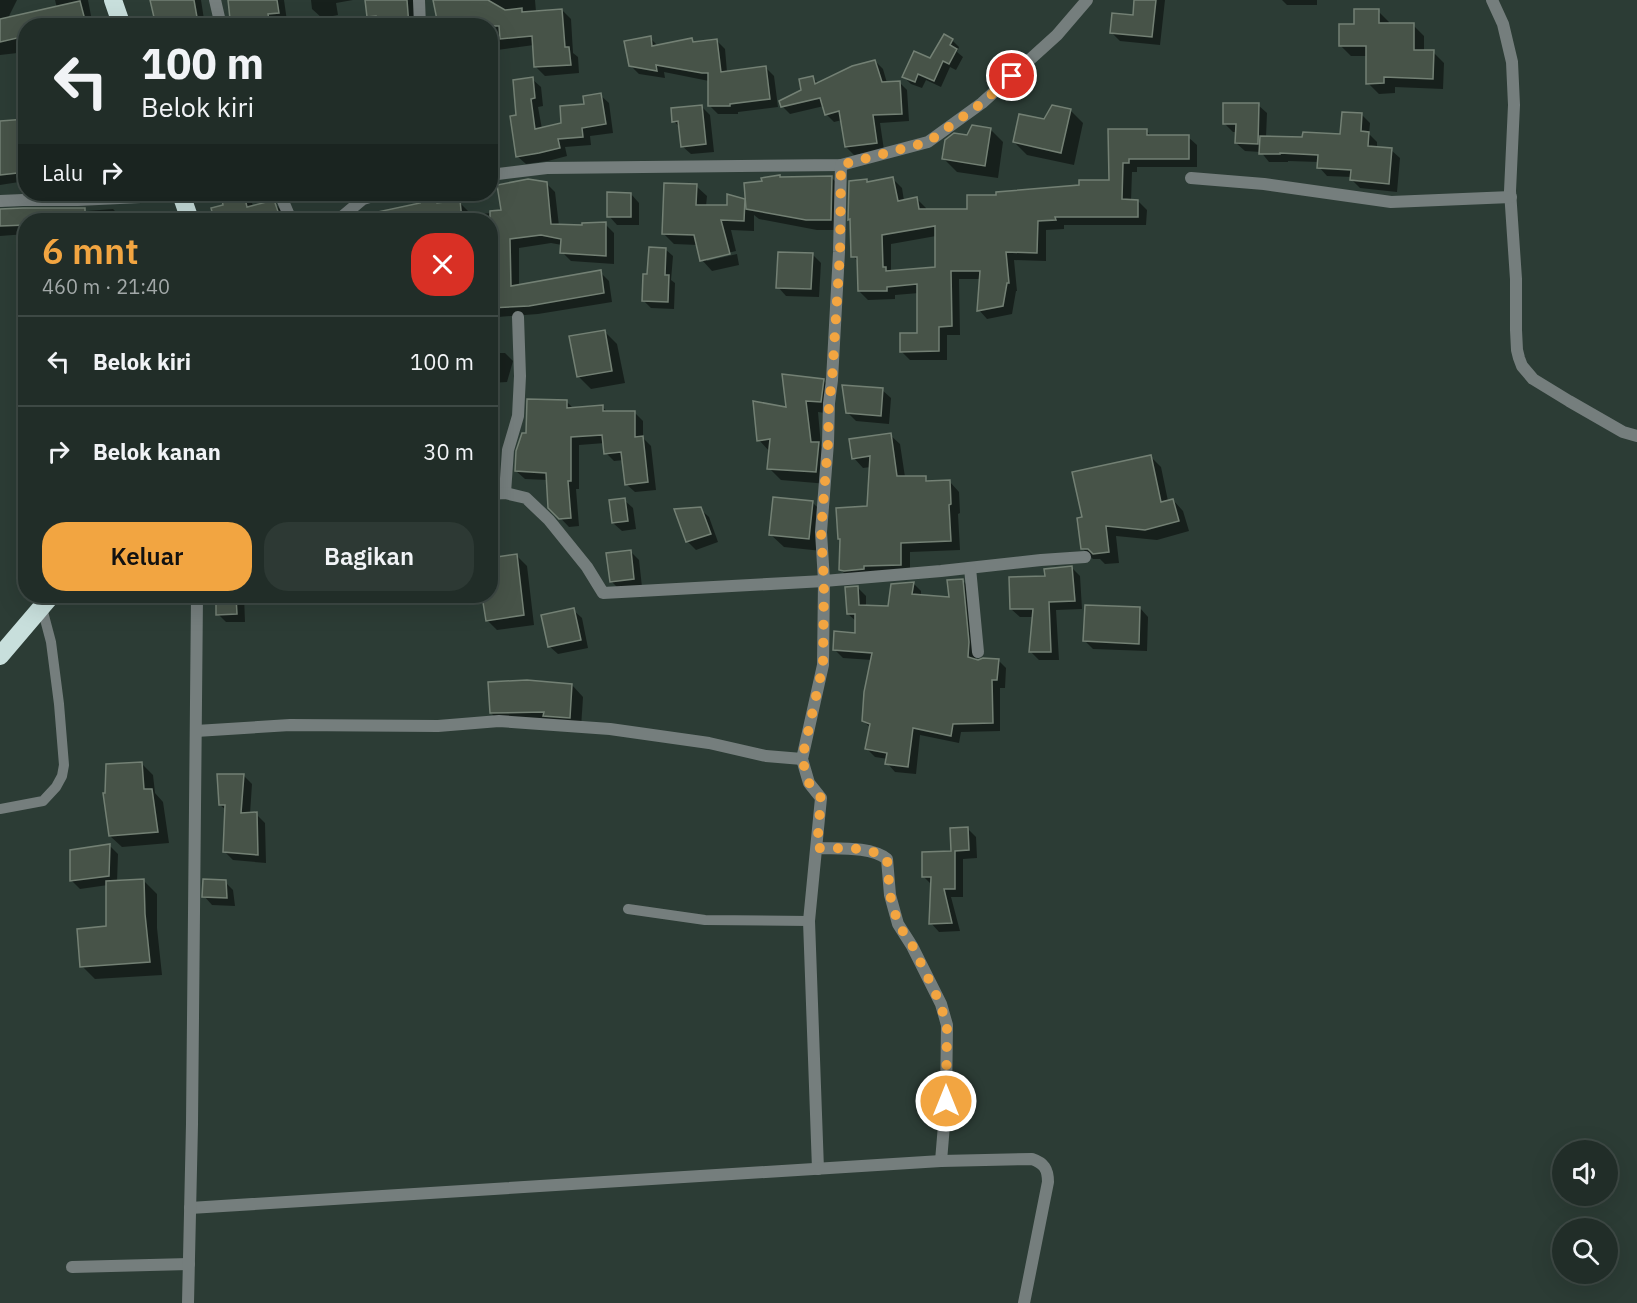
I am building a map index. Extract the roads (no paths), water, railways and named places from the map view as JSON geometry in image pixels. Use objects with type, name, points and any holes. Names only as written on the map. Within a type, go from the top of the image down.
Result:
[{"type":"highway","points":[[112,0],[119,18]]},
{"type":"highway","points":[[0,656],[46,603]]},
{"type":"street","points":[[215,0],[219,18]]},
{"type":"street","points":[[419,0],[420,18]]},
{"type":"street","points":[[498,174],[546,168],[841,165],[928,142],[982,103],[1057,34],[1087,0]]},
{"type":"street","points":[[1492,0],[1503,24],[1512,62],[1514,105],[1511,197],[1517,350],[1522,366],[1533,379],[1569,401],[1623,432],[1637,436]]},
{"type":"street","points":[[818,1168],[809,921],[821,798],[809,783],[802,759],[823,665],[824,581],[821,532],[840,252],[841,165]]},
{"type":"street","points":[[1191,178],[1264,184],[1391,202],[1511,197]]},
{"type":"street","points":[[0,201],[18,200]]},
{"type":"street","points":[[346,213],[361,201]]},
{"type":"street","points":[[505,493],[508,450],[518,416],[520,376],[518,317]]},
{"type":"street","points":[[498,493],[526,498],[549,520],[587,567],[603,593],[824,581],[1085,557]]},
{"type":"street","points":[[970,568],[978,652]]},
{"type":"street","points":[[188,1303],[197,603]]},
{"type":"street","points":[[196,731],[290,725],[438,726],[499,721],[610,729],[709,743],[766,756],[802,759]]},
{"type":"street","points":[[817,848],[870,851],[887,859],[890,895],[898,924],[912,945],[934,990],[947,1025],[946,1101],[941,1161]]},
{"type":"street","points":[[190,1208],[818,1168],[941,1161],[1032,1159],[1040,1161],[1046,1167],[1048,1182],[1024,1303]]},
{"type":"street","points":[[72,1267],[189,1264]]},
{"type":"lane","points":[[0,809],[43,801],[56,787],[62,776],[64,765],[59,704],[47,603]]},
{"type":"lane","points":[[628,909],[705,920],[809,921]]}]
